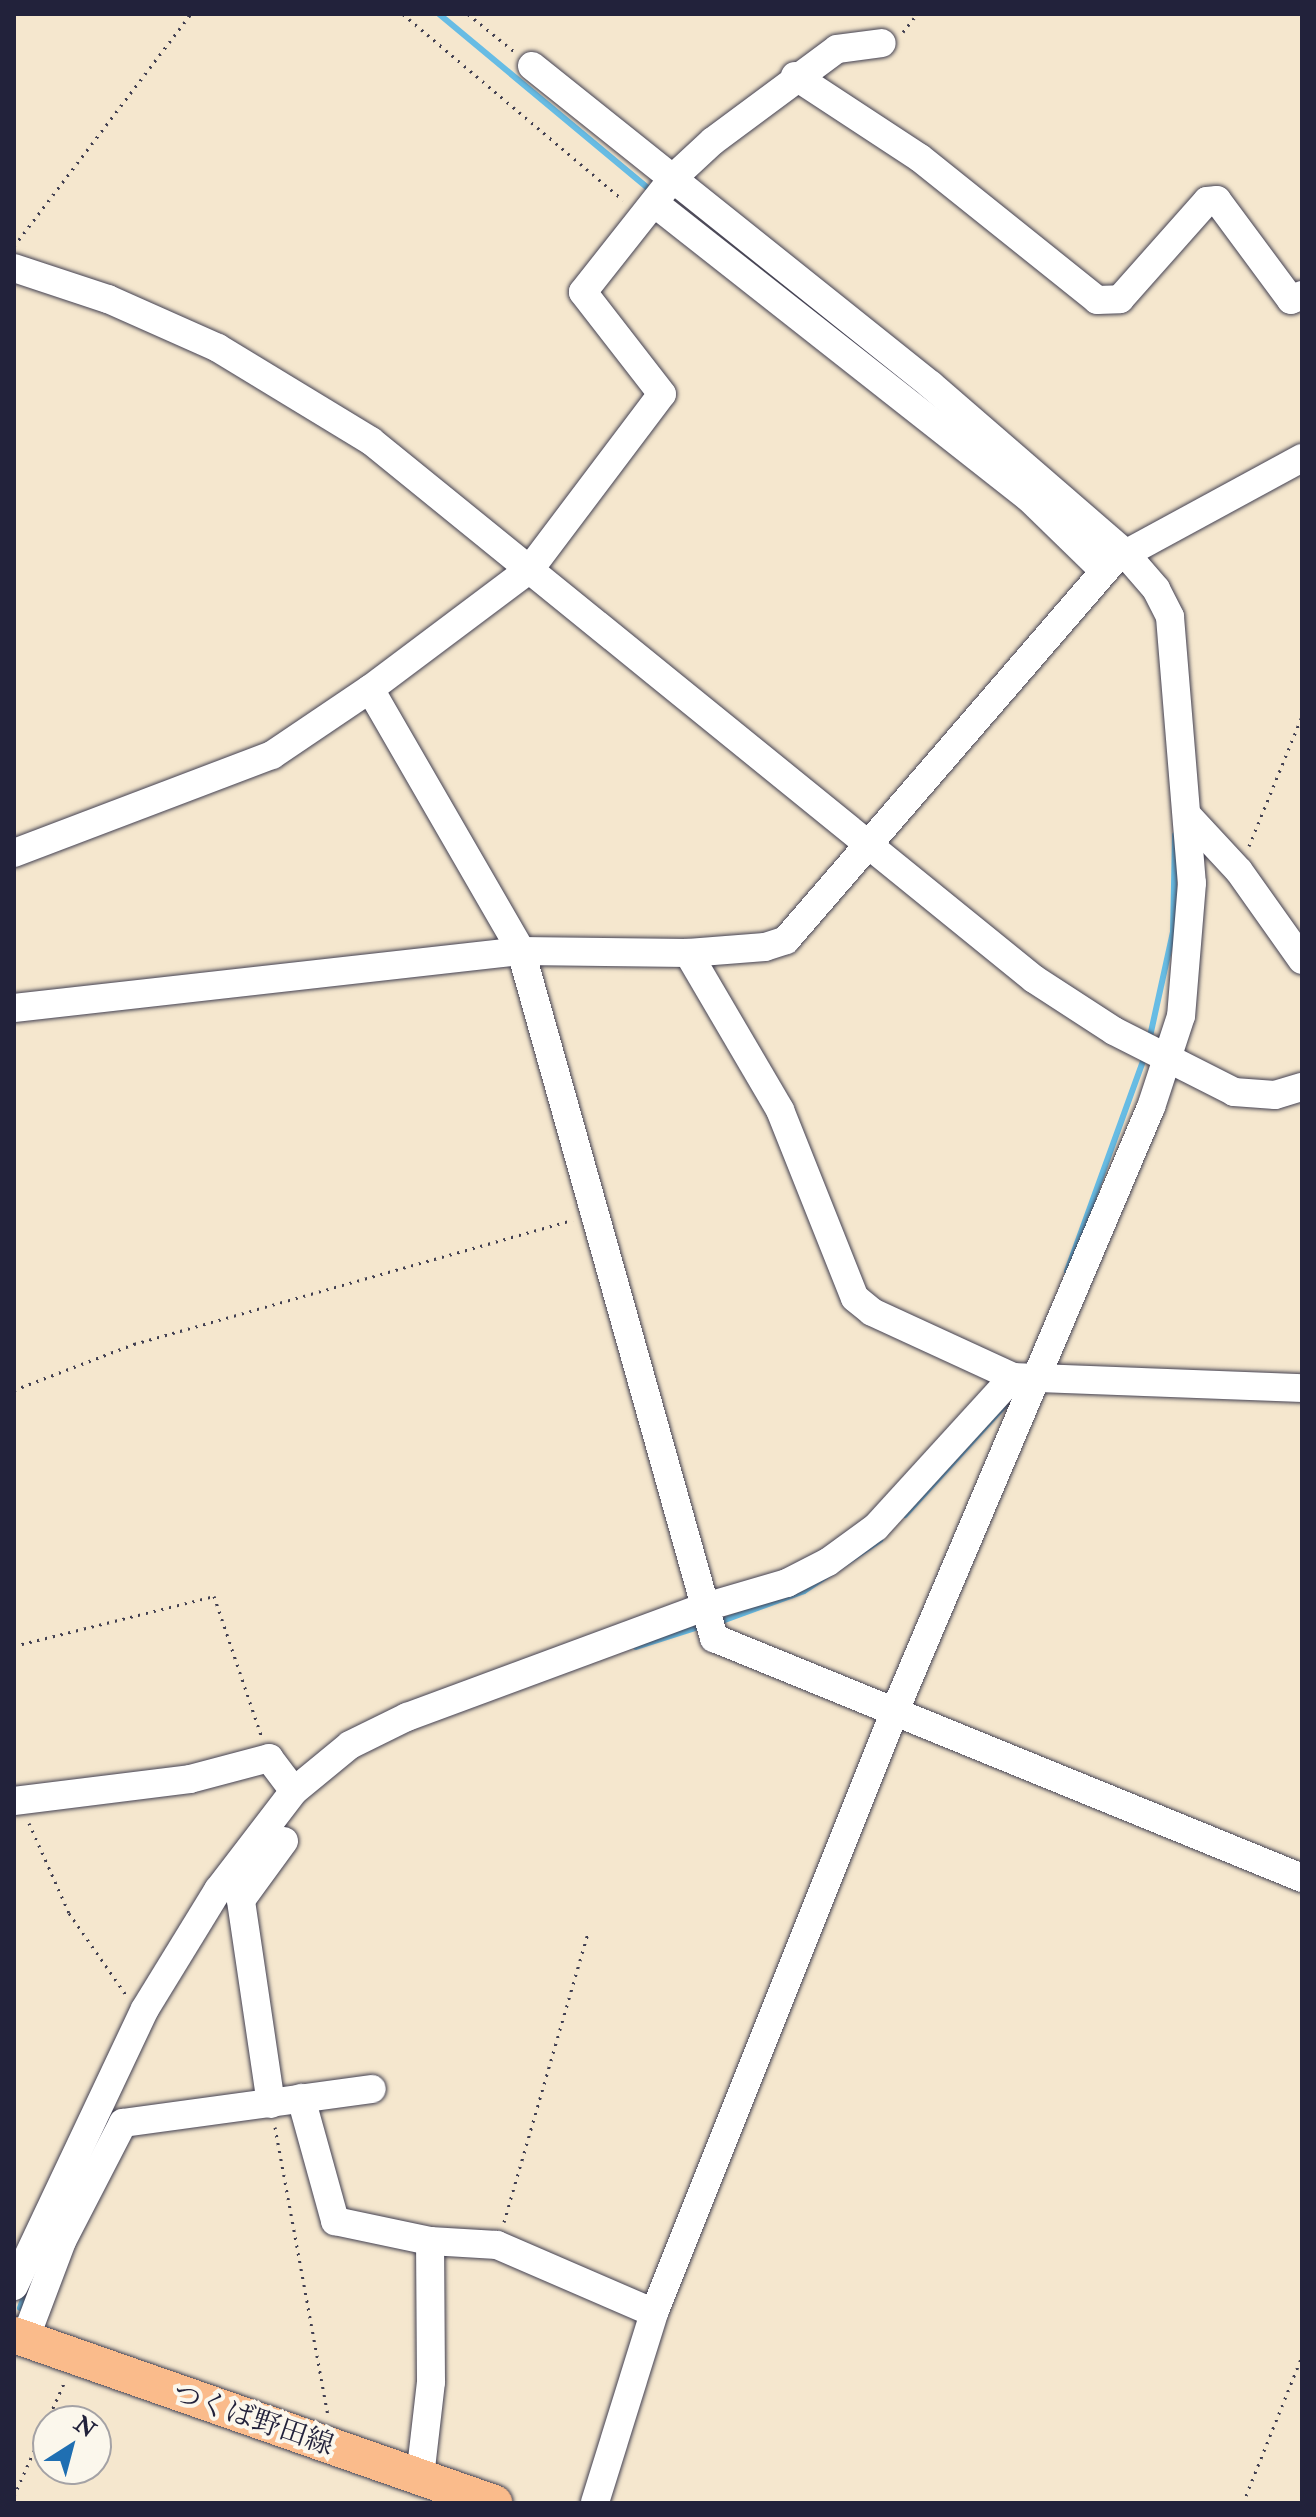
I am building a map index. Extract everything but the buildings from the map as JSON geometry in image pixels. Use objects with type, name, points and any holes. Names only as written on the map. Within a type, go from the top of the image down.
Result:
[{"type":"main road","name":"つくば野田線","points":[[20,2337],[494,2503]]},
{"type":"street","points":[[14,853],[272,755],[370,689],[530,569],[662,394],[583,292],[673,178],[795,76],[837,49],[882,43]]},
{"type":"street","points":[[532,66],[931,385],[1114,562]]},
{"type":"street","points":[[795,76],[920,158],[1097,300],[1120,299],[1207,201],[1217,200],[1291,300],[1302,295]]},
{"type":"street","points":[[595,2503],[654,2313],[1026,1378],[1166,1061],[1181,1016],[1189,966],[1192,883],[1170,617],[1156,589],[1114,562],[648,210]]},
{"type":"street","points":[[14,268],[108,299],[218,348],[371,441],[1034,979],[1166,1061],[1234,1092],[1275,1095],[1302,1087]]},
{"type":"street","points":[[14,1008],[521,951],[688,953],[765,947],[786,940],[803,926],[867,841],[1114,562],[1302,458]]},
{"type":"street","points":[[370,689],[521,951],[596,1214],[702,1608],[714,1638],[1302,1878]]},
{"type":"street","points":[[1187,815],[1239,871],[1302,960]]},
{"type":"street","points":[[688,953],[780,1110],[855,1298],[872,1312],[1026,1378],[1302,1388]]},
{"type":"street","points":[[271,2104],[241,1900],[273,1841],[294,1791],[350,1745],[407,1717],[702,1608],[787,1583],[840,1553],[886,1516],[1026,1378]]},
{"type":"street","points":[[17,1801],[190,1779],[269,1758],[294,1791]]},
{"type":"street","points":[[14,2286],[141,2017],[273,1841]]},
{"type":"street","points":[[20,2337],[62,2241],[123,2123],[372,2089]]},
{"type":"street","points":[[301,2098],[335,2221],[430,2241],[497,2245],[654,2313]]},
{"type":"street","points":[[420,2477],[431,2382],[430,2241]]},
{"type":"path","points":[[14,246],[191,14]]},
{"type":"path","points":[[403,14],[648,210]]},
{"type":"path","points":[[468,14],[532,66]]},
{"type":"path","points":[[1239,871],[1302,716]]},
{"type":"path","points":[[14,1390],[134,1344],[596,1214]]},
{"type":"path","points":[[14,1646],[214,1596],[269,1758]]},
{"type":"path","points":[[17,1801],[69,1913],[141,2017]]},
{"type":"path","points":[[497,2245],[588,1932]]},
{"type":"path","points":[[271,2104],[329,2412],[320,2443]]},
{"type":"path","points":[[1243,2503],[1302,2356]]},
{"type":"path","points":[[14,2496],[75,2358]]},
{"type":"waterway","points":[[439,14],[648,188]]},
{"type":"waterway","points":[[1149,1041],[1173,932],[1175,835]]},
{"type":"waterway","points":[[1067,1271],[1145,1056]]},
{"type":"waterway","points":[[905,1515],[1005,1405]]},
{"type":"waterway","points":[[722,1621],[804,1591],[880,1540]]},
{"type":"waterway","points":[[636,1647],[698,1627]]},
{"type":"waterway","points":[[20,2308],[27,2288]]}]
